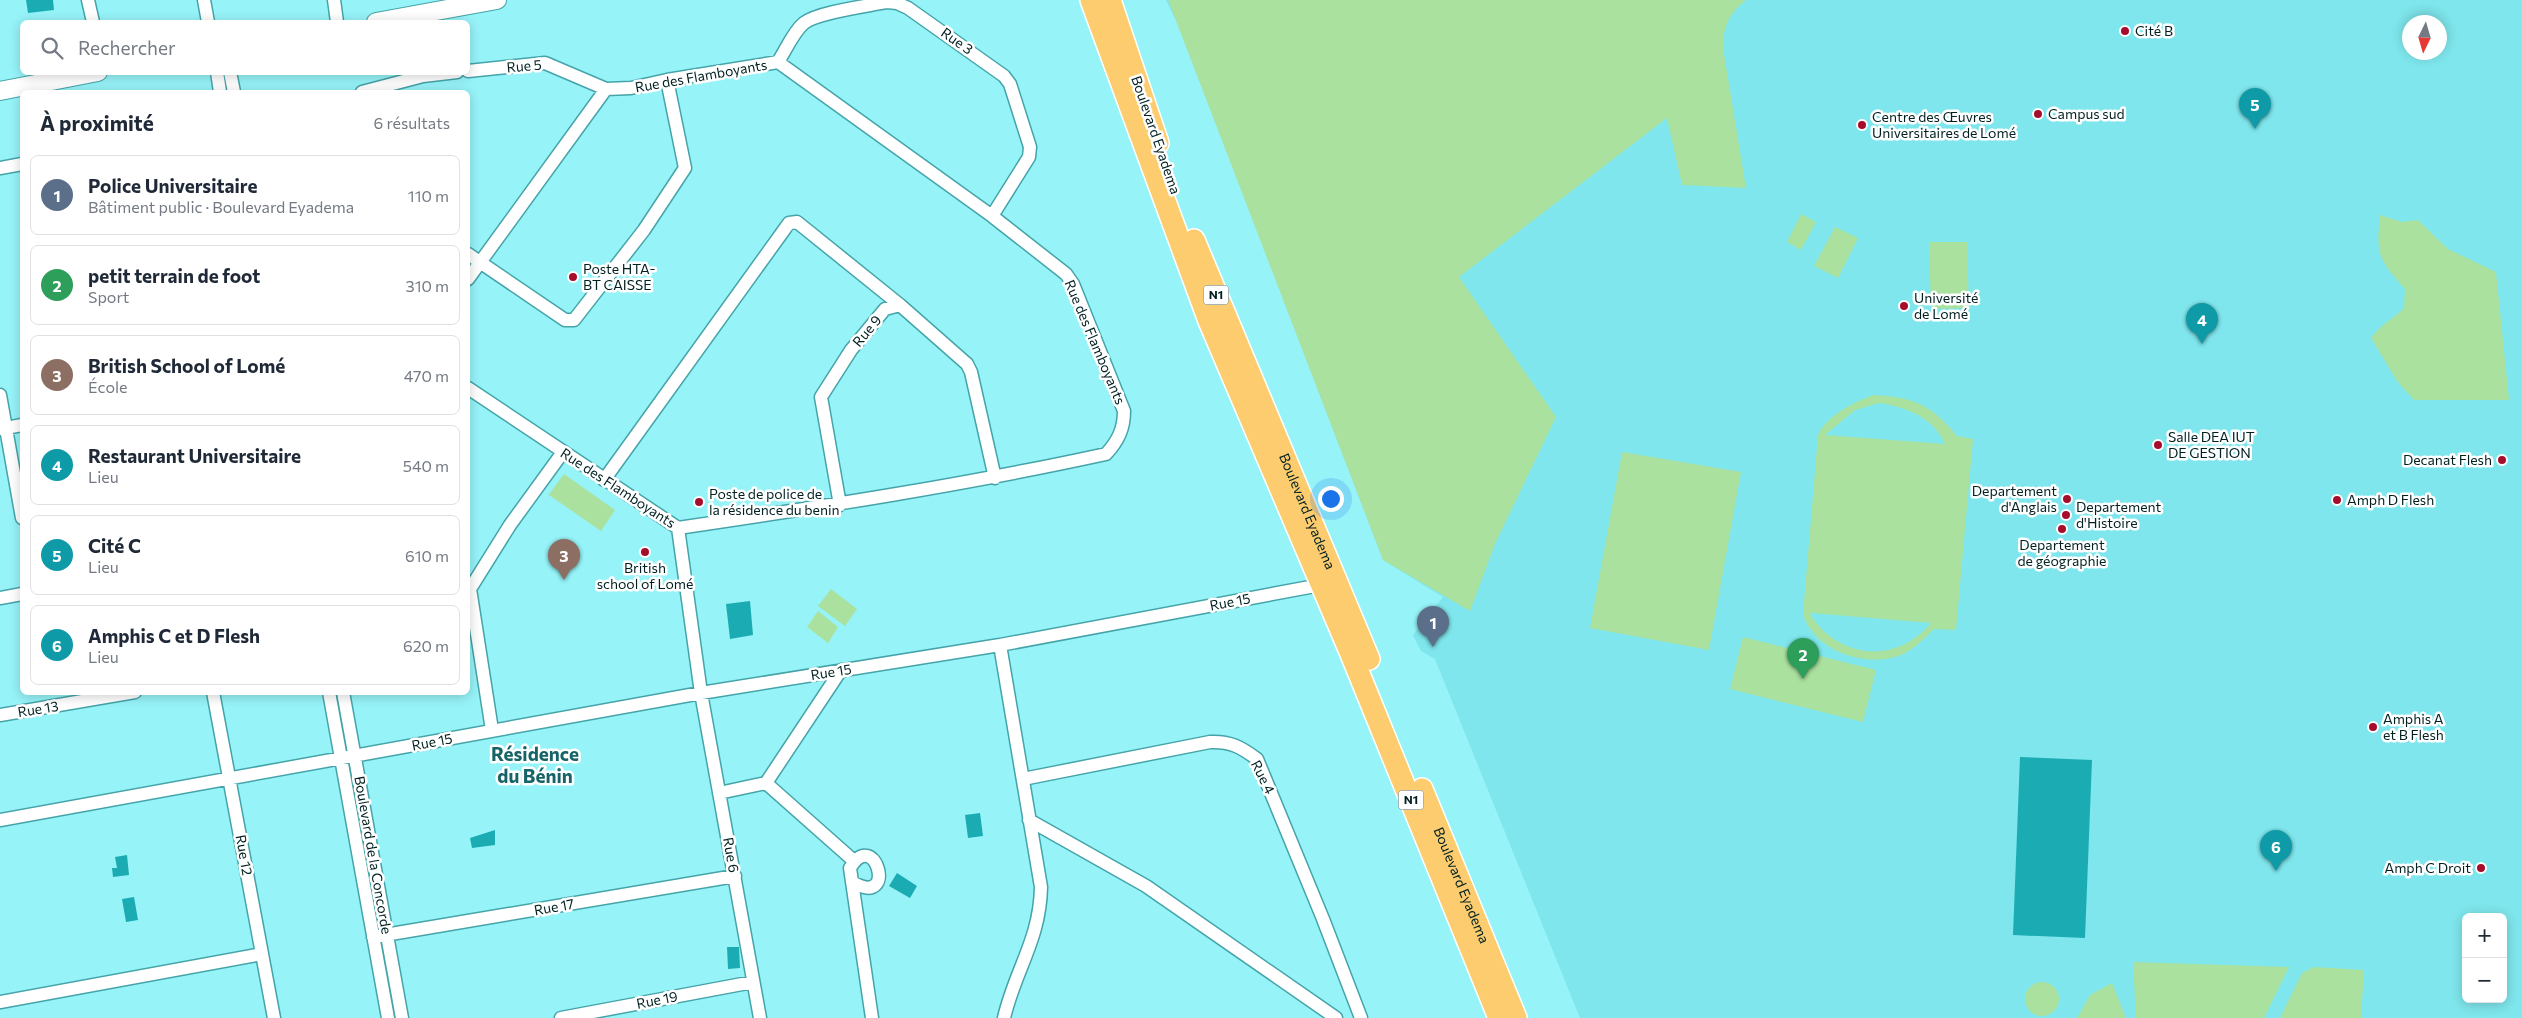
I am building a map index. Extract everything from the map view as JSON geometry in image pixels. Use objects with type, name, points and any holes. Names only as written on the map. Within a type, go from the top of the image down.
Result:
[{"type":"highway","name":"N1","points":[[1091,0],[1209,321],[1330,584],[1500,1018]]},
{"type":"highway","name":"Boulevard Eyadema","points":[[1110,0],[1175,191],[1330,584],[1516,1018]]},
{"type":"main road","points":[[385,20],[462,3],[497,0]]},
{"type":"main road","points":[[0,91],[83,75]]},
{"type":"street","points":[[88,0],[93,20]]},
{"type":"street","points":[[204,0],[208,20]]},
{"type":"street","points":[[334,0],[337,20]]},
{"type":"street","name":"Rue 3","points":[[778,62],[804,23],[814,17],[887,2],[897,3],[908,8],[998,70],[1010,84],[1030,147],[1029,157],[992,216]]},
{"type":"street","name":"Rue des Flamboyants","points":[[470,389],[678,528],[840,505],[995,478],[1106,454],[1120,435],[1124,424],[1124,410],[1073,284],[1066,274],[992,216],[778,62],[666,80],[631,88],[606,89]]},
{"type":"street","name":"Rue 5","points":[[470,71],[545,63],[606,89]]},
{"type":"street","points":[[217,75],[220,90]]},
{"type":"street","points":[[231,75],[234,90]]},
{"type":"street","points":[[370,90],[432,75]]},
{"type":"street","points":[[470,255],[480,260],[564,320],[574,320],[644,230],[685,168],[666,80]]},
{"type":"street","points":[[470,275],[606,89]]},
{"type":"street","points":[[0,168],[20,164]]},
{"type":"street","points":[[604,480],[789,223],[796,222],[804,226],[900,305],[967,364],[971,372],[995,478]]},
{"type":"street","name":"Rue 9","points":[[840,505],[821,397],[852,350],[885,309],[900,305]]},
{"type":"street","points":[[0,394],[3,428],[20,509]]},
{"type":"street","points":[[3,428],[20,425]]},
{"type":"street","points":[[492,730],[470,589],[510,525],[564,452]]},
{"type":"street","name":"Rue 6","points":[[678,528],[701,693],[760,1018]]},
{"type":"street","name":"Rue 15","points":[[0,820],[355,757],[492,730],[701,693],[1000,645],[1330,584]]},
{"type":"street","points":[[0,598],[20,594]]},
{"type":"street","points":[[1000,645],[1041,888],[1041,909],[1035,934],[1004,1018]]},
{"type":"street","points":[[719,793],[766,783],[841,670]]},
{"type":"street","name":"Rue 13","points":[[0,715],[117,695]]},
{"type":"street","name":"Rue 12","points":[[214,695],[274,1018]]},
{"type":"street","name":"Boulevard de la Concorde","points":[[330,695],[388,1018]]},
{"type":"street","name":"Boulevard de la Concorde","points":[[344,695],[402,1018]]},
{"type":"street","name":"Rue 4","points":[[1023,779],[1210,742],[1230,742],[1257,759],[1324,918],[1361,1018]]},
{"type":"street","points":[[766,783],[854,861]]},
{"type":"street","points":[[1029,820],[1146,886],[1336,1018]]},
{"type":"street","points":[[854,883],[862,887],[871,886],[878,880],[880,872],[877,863],[870,858],[862,857],[854,861],[850,868],[850,876],[854,883],[872,1018]]},
{"type":"street","name":"Rue 17","points":[[373,937],[734,876]]},
{"type":"street","points":[[0,1002],[262,954]]},
{"type":"street","name":"Rue 19","points":[[561,1018],[753,982]]},
{"type":"shaded area","points":[[26,0],[53,0],[54,10],[28,13]]},
{"type":"shaded area","name":"Université de Lomé","points":[[1166,0],[2522,0],[2522,1018],[1580,1018],[1435,659],[1421,651],[1413,635],[1443,597],[1383,560],[1181,31]]},
{"type":"shaded area","points":[[750,601],[753,635],[730,639],[726,604]]},
{"type":"shaded area","points":[[2020,757],[2092,760],[2085,938],[2013,935]]},
{"type":"shaded area","points":[[980,813],[983,836],[968,838],[965,815]]},
{"type":"shaded area","points":[[495,830],[495,845],[472,848],[470,838]]},
{"type":"shaded area","points":[[127,855],[129,875],[113,877],[112,868],[117,868],[115,857]]},
{"type":"shaded area","points":[[897,873],[917,886],[910,898],[889,886]]},
{"type":"shaded area","points":[[134,897],[138,920],[126,922],[122,899]]},
{"type":"shaded area","points":[[727,947],[739,947],[740,968],[728,969]]},
{"type":"green space","points":[[1168,0],[1746,0],[1735,10],[1728,21],[1724,33],[1723,48],[1746,188],[1682,185],[1667,118],[1459,277],[1556,417],[1495,544],[1470,611],[1383,560]]},
{"type":"green space","points":[[1801,214],[1816,222],[1801,250],[1787,242]]},
{"type":"green space","points":[[2380,215],[2402,222],[2418,220],[2448,249],[2496,272],[2509,400],[2414,400],[2397,381],[2371,338],[2378,329],[2404,308],[2405,289],[2389,270],[2381,256],[2378,240]]},
{"type":"green space","points":[[1835,227],[1858,238],[1838,278],[1814,266]]},
{"type":"green space","points":[[1929,242],[1967,242],[1969,308],[1931,309]]},
{"type":"green space","points":[[1873,395],[1910,400],[1920,404],[1939,416],[1957,436],[1973,439],[1956,630],[1934,629],[1907,652],[1878,660],[1846,655],[1832,648],[1819,639],[1809,628],[1803,614],[1818,435],[1828,421],[1841,410]],"holes":[[[1879,403],[1900,407],[1918,415],[1934,427],[1945,444],[1825,435],[1855,410]],[[1811,613],[1931,623],[1917,637],[1901,646],[1885,650],[1868,651],[1851,648],[1836,640],[1822,629]]]},
{"type":"green space","points":[[1622,452],[1741,472],[1709,650],[1590,628]]},
{"type":"green space","points":[[564,474],[615,510],[601,531],[549,495],[547,497]]},
{"type":"green space","points":[[831,589],[857,609],[845,626],[818,606]]},
{"type":"green space","points":[[818,611],[838,627],[828,643],[807,627]]},
{"type":"green space","points":[[1743,637],[1876,670],[1863,722],[1730,689]]},
{"type":"green space","points":[[2133,962],[2289,967],[2264,1018],[2136,1018]]},
{"type":"green space","points":[[2314,967],[2364,970],[2361,1018],[2280,1018],[2302,973]]},
{"type":"green space","points":[[2042,982],[2049,983],[2054,987],[2058,992],[2058,1006],[2054,1011],[2049,1015],[2042,1016],[2035,1015],[2030,1011],[2026,1006],[2025,999],[2026,992],[2030,987],[2035,983]]},
{"type":"green space","points":[[2112,983],[2126,1018],[2077,1018],[2090,995]]},
{"type":"place","name":"Cité B","points":[[2125,31]]},
{"type":"place","name":"Campus sud","points":[[2038,114]]},
{"type":"place","name":"Centre des Œuvres Universitaires de Lomé","points":[[1862,125]]},
{"type":"place","name":"Cité C","points":[[2255,129]]},
{"type":"place","name":"Poste HTA- BT CAISSE","points":[[573,277]]},
{"type":"place","name":"Université de Lomé","points":[[1904,306]]},
{"type":"place","name":"Restaurant Universitaire","points":[[2202,344]]},
{"type":"place","name":"Salle DEA IUT DE GESTION","points":[[2158,445]]},
{"type":"place","name":"Decanat Flesh","points":[[2502,460]]},
{"type":"place","name":"Departement d'Anglais","points":[[2067,499]]},
{"type":"place","name":"Amph D Flesh","points":[[2337,500]]},
{"type":"place","name":"Poste de police de la résidence du benin","points":[[699,502]]},
{"type":"place","name":"Departement d'Histoire","points":[[2066,515]]},
{"type":"place","name":"Departement de géographie","points":[[2062,529]]},
{"type":"place","name":"British school of Lomé","points":[[645,552]]},
{"type":"place","name":"British School of Lomé","points":[[564,580]]},
{"type":"place","name":"Police Universitaire","points":[[1433,647]]},
{"type":"place","name":"petit terrain de foot","points":[[1803,679]]},
{"type":"place","name":"Amphis A et B Flesh","points":[[2373,727]]},
{"type":"place","name":"Amph C Droit","points":[[2481,868]]},
{"type":"place","name":"Amphis C et D Flesh","points":[[2276,871]]},
{"type":"district","name":"Résidence du Bénin","points":[[535,765]]}]
